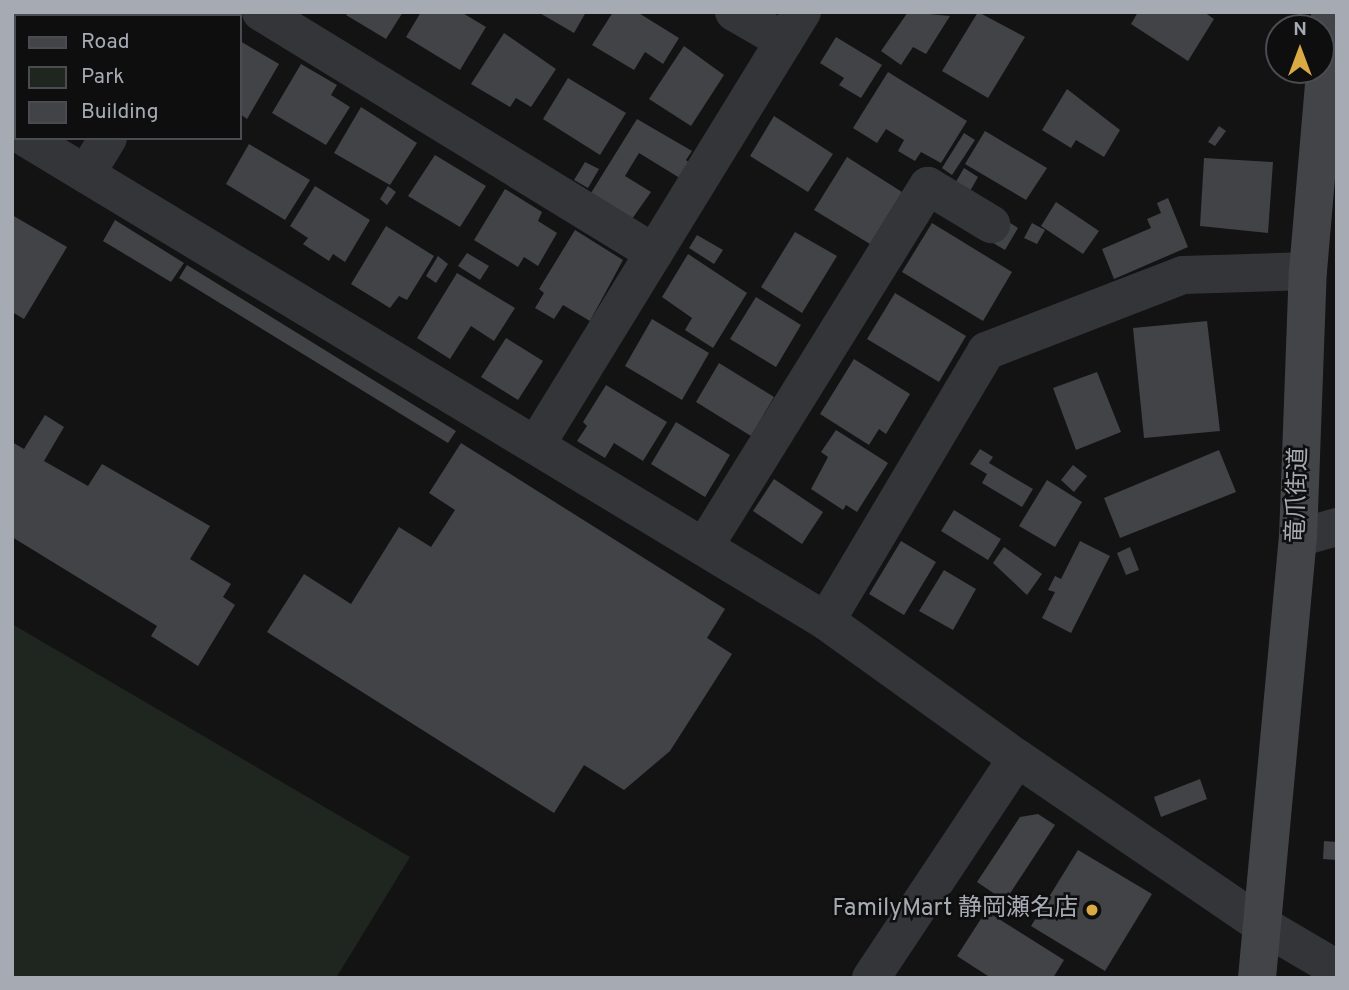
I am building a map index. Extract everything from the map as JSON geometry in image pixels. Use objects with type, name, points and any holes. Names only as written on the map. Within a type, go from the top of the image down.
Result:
[{"type":"main road","name":"竜爪街道","points":[[1257,978],[1298,538],[1308,271],[1330,12]]},
{"type":"street","points":[[261,12],[654,253]]},
{"type":"street","points":[[536,445],[793,27],[734,12]]},
{"type":"street","points":[[29,140],[826,621],[1017,758],[1262,925],[1337,969]]},
{"type":"street","points":[[86,174],[107,140]]},
{"type":"street","points":[[704,547],[928,186],[991,224]]},
{"type":"street","points":[[826,621],[986,351],[1183,275],[1308,271]]},
{"type":"street","points":[[1298,538],[1337,527]]},
{"type":"street","points":[[871,978],[1017,758]]},
{"type":"green space","points":[[12,624],[410,857],[336,978],[12,978]]},
{"type":"building","points":[[132,12],[135,14],[60,14]]},
{"type":"building","points":[[348,12],[403,12],[386,39],[346,15]]},
{"type":"building","points":[[421,12],[461,12],[486,27],[460,70],[406,37]]},
{"type":"building","points":[[538,12],[586,12],[574,33]]},
{"type":"building","points":[[613,12],[637,12],[679,38],[663,64],[645,52],[634,70],[592,45]]},
{"type":"building","points":[[908,12],[950,16],[926,54],[913,47],[901,65],[881,51]]},
{"type":"building","points":[[978,12],[1025,37],[988,98],[942,71]]},
{"type":"building","points":[[1138,12],[1204,12],[1214,19],[1188,61],[1131,24]]},
{"type":"building","points":[[504,33],[556,69],[531,107],[516,98],[510,107],[471,84]]},
{"type":"building","points":[[836,37],[882,65],[861,98],[839,85],[844,78],[820,63]]},
{"type":"building","points":[[242,42],[279,64],[247,119],[242,115]]},
{"type":"building","points":[[684,46],[724,75],[691,126],[649,99]]},
{"type":"building","points":[[301,64],[337,85],[331,95],[350,107],[326,145],[272,113]]},
{"type":"building","points":[[888,72],[967,121],[941,163],[921,152],[915,161],[898,151],[904,140],[886,129],[877,143],[853,128]]},
{"type":"building","points":[[568,78],[626,113],[600,155],[543,119]]},
{"type":"building","points":[[1067,89],[1120,130],[1104,157],[1076,140],[1071,148],[1042,130]]},
{"type":"building","points":[[361,107],[417,143],[390,185],[334,153]]},
{"type":"building","points":[[774,116],[833,154],[808,192],[750,156]]},
{"type":"building","points":[[637,119],[692,151],[686,160],[692,165],[683,180],[639,153],[625,176],[651,192],[632,219],[591,193]]},
{"type":"building","points":[[1219,126],[1226,131],[1215,146],[1208,142]]},
{"type":"building","points":[[985,131],[1047,168],[1026,200],[965,164]]},
{"type":"building","points":[[964,133],[975,140],[952,175],[942,168]]},
{"type":"building","points":[[249,144],[310,180],[285,220],[226,184]]},
{"type":"building","points":[[435,155],[486,186],[460,227],[408,196]]},
{"type":"building","points":[[847,157],[902,192],[870,244],[814,210]]},
{"type":"building","points":[[1204,158],[1273,162],[1268,233],[1200,226]]},
{"type":"building","points":[[585,162],[599,169],[588,188],[574,180]]},
{"type":"building","points":[[964,168],[978,177],[965,200],[950,192]]},
{"type":"building","points":[[315,186],[370,220],[345,262],[333,254],[329,261],[303,244],[308,238],[290,226]]},
{"type":"building","points":[[388,186],[396,192],[387,205],[380,199]]},
{"type":"building","points":[[505,189],[542,212],[538,221],[557,233],[538,266],[524,257],[518,267],[474,240]]},
{"type":"building","points":[[1168,198],[1188,247],[1114,279],[1102,249],[1151,228],[1147,219],[1161,213],[1157,203]]},
{"type":"building","points":[[1056,202],[1099,231],[1083,254],[1041,226]]},
{"type":"building","points":[[12,215],[67,247],[24,319],[12,312]]},
{"type":"building","points":[[1001,217],[1018,228],[1005,250],[988,240]]},
{"type":"building","points":[[115,220],[184,263],[171,282],[103,241]]},
{"type":"building","points":[[932,223],[1012,272],[983,321],[902,272]]},
{"type":"building","points":[[1032,223],[1045,230],[1037,244],[1024,238]]},
{"type":"building","points":[[386,226],[434,256],[407,300],[399,296],[390,308],[351,284]]},
{"type":"building","points":[[575,230],[623,260],[590,321],[563,305],[554,319],[535,308],[544,293],[539,289]]},
{"type":"building","points":[[795,232],[837,256],[802,313],[761,287]]},
{"type":"building","points":[[697,235],[723,250],[714,264],[689,248]]},
{"type":"building","points":[[467,253],[489,266],[480,280],[458,266]]},
{"type":"building","points":[[688,254],[747,293],[713,348],[685,330],[692,318],[662,297]]},
{"type":"building","points":[[438,256],[448,264],[436,283],[426,276]]},
{"type":"building","points":[[187,265],[456,431],[448,443],[179,278]]},
{"type":"building","points":[[457,273],[515,308],[494,341],[471,326],[450,359],[417,338]]},
{"type":"building","points":[[895,293],[966,336],[939,382],[867,339]]},
{"type":"building","points":[[756,297],[801,325],[776,367],[730,339]]},
{"type":"building","points":[[652,319],[709,353],[682,400],[625,366]]},
{"type":"building","points":[[1207,321],[1220,431],[1144,438],[1133,328]]},
{"type":"building","points":[[506,338],[543,361],[518,400],[481,377]]},
{"type":"building","points":[[854,359],[910,394],[886,434],[879,429],[869,445],[820,414]]},
{"type":"building","points":[[719,363],[774,397],[751,436],[696,402]]},
{"type":"building","points":[[1097,372],[1121,432],[1076,450],[1053,388]]},
{"type":"building","points":[[606,385],[667,422],[643,461],[614,443],[605,458],[577,441],[587,426],[583,422]]},
{"type":"building","points":[[45,415],[64,427],[44,461],[88,486],[102,464],[210,526],[190,559],[231,584],[223,597],[235,605],[198,666],[151,636],[157,626],[12,537],[12,442],[24,449]]},
{"type":"building","points":[[676,422],[730,455],[705,497],[651,464]]},
{"type":"building","points":[[836,430],[888,463],[857,512],[846,505],[843,510],[811,489],[828,457],[821,452]]},
{"type":"building","points":[[461,443],[725,609],[707,638],[732,654],[670,751],[624,790],[584,765],[554,813],[267,632],[304,574],[351,604],[399,527],[431,547],[455,510],[429,493]]},
{"type":"building","points":[[980,449],[993,457],[989,463],[1033,489],[1022,507],[982,483],[987,474],[970,464]]},
{"type":"building","points":[[1219,450],[1236,492],[1120,538],[1104,498]]},
{"type":"building","points":[[1073,465],[1087,476],[1074,492],[1061,480]]},
{"type":"building","points":[[774,479],[823,512],[802,544],[753,511]]},
{"type":"building","points":[[1047,480],[1082,502],[1055,547],[1019,526]]},
{"type":"building","points":[[954,510],[1001,539],[988,560],[941,531]]},
{"type":"building","points":[[901,541],[936,562],[904,615],[869,594]]},
{"type":"building","points":[[1080,541],[1110,556],[1071,633],[1042,618],[1055,592],[1048,590],[1055,576],[1061,579]]},
{"type":"building","points":[[1004,547],[1042,574],[1027,595],[993,563]]},
{"type":"building","points":[[1130,547],[1139,570],[1126,575],[1117,553]]},
{"type":"building","points":[[944,570],[976,589],[953,630],[919,611]]},
{"type":"building","points":[[1200,779],[1207,799],[1161,817],[1154,797]]},
{"type":"building","points":[[1038,814],[1055,825],[1005,901],[977,882],[1020,817]]},
{"type":"building","points":[[1324,841],[1337,842],[1337,860],[1323,859]]},
{"type":"building","name":"FamilyMart 静岡瀬名店","points":[[1078,850],[1152,894],[1105,971],[1031,926]]},
{"type":"building","points":[[986,911],[1064,960],[1053,978],[991,978],[957,956]]},
{"type":"place","name":"FamilyMart 静岡瀬名店","points":[[1092,910]]}]
